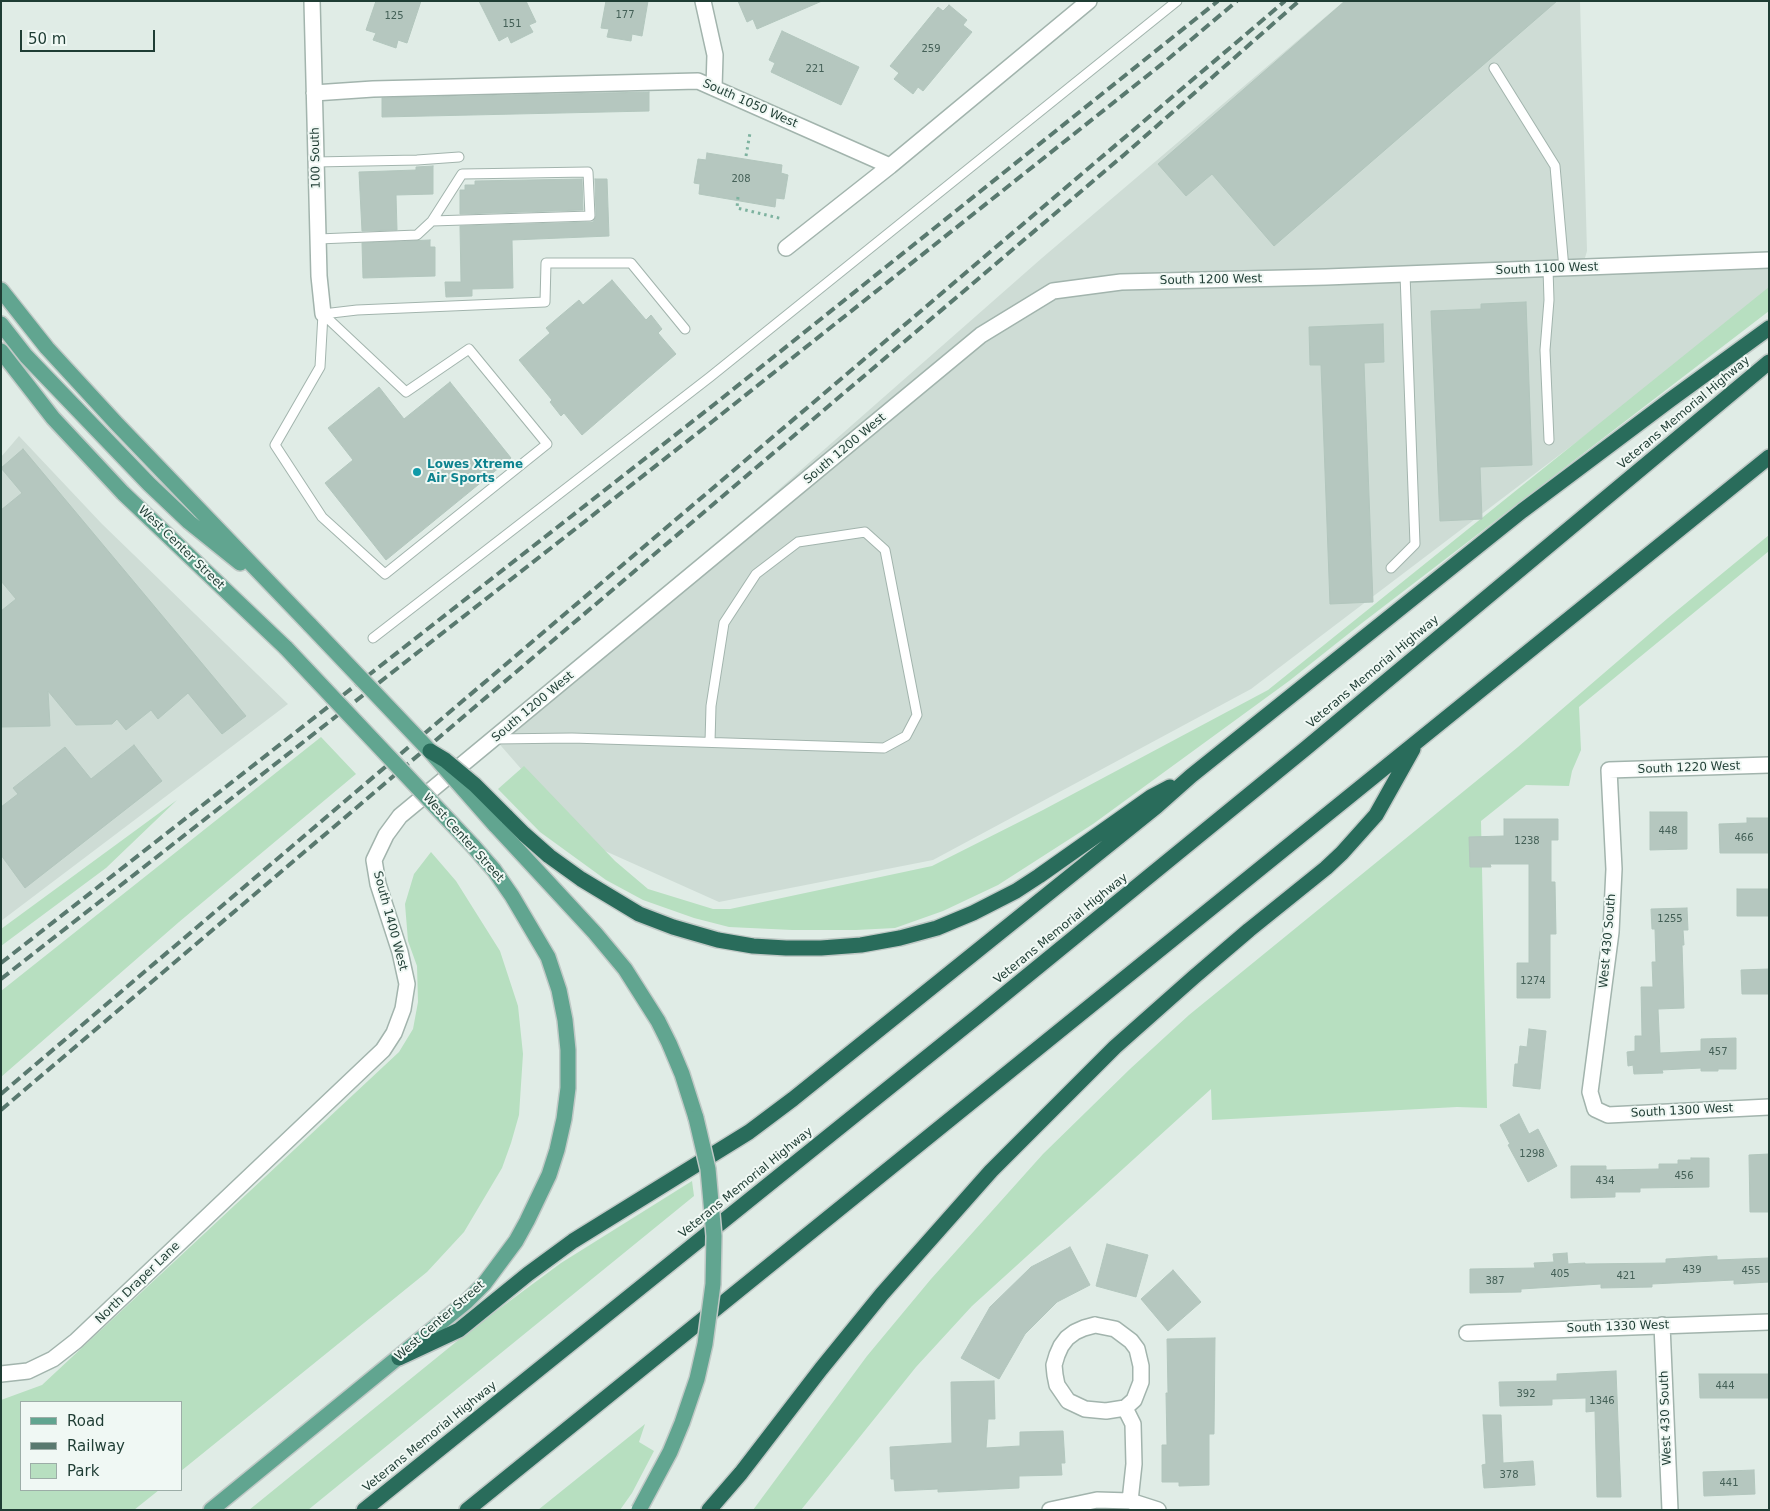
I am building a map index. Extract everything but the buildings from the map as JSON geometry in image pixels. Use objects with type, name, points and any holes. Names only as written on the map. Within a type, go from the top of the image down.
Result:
[{"type":"highway","points":[[399,1358],[458,1330],[528,1274],[573,1242],[749,1132],[837,1065],[1156,807],[1191,776],[1522,511],[1769,328]]},
{"type":"highway","name":"Veterans Memorial Highway","points":[[364,1510],[978,1016],[1290,761],[1769,362]]},
{"type":"highway","points":[[467,1510],[1769,457]]},
{"type":"highway","points":[[709,1510],[741,1474],[882,1294],[991,1171],[1115,1047],[1249,930],[1326,868],[1349,846],[1376,815],[1418,742]]},
{"type":"highway","points":[[430,751],[445,760],[475,785],[500,820],[537,845],[581,880],[640,914],[718,940],[753,946],[821,948],[860,945],[900,938],[936,928],[973,914],[1040,876],[1151,797],[1191,776]]},
{"type":"main road","points":[[1,290],[47,348],[116,423],[430,751]]},
{"type":"main road","points":[[1,324],[26,356],[149,484],[189,522],[289,603]]},
{"type":"main road","name":"West Center Street","points":[[1,352],[53,418],[123,493],[286,648],[494,870],[548,956],[565,1020],[568,1050],[568,1088],[557,1150],[528,1221],[502,1261],[484,1284],[466,1302],[211,1510]]},
{"type":"main road","points":[[500,820],[625,970],[658,1021],[685,1082],[708,1169],[714,1236],[713,1284],[705,1344],[697,1379],[682,1423],[670,1452],[639,1510]]},
{"type":"street","name":"100 South","points":[[312,1],[319,276],[323,314]]},
{"type":"street","points":[[703,1],[714,55],[714,88]]},
{"type":"street","points":[[786,248],[890,166],[1089,1]]},
{"type":"street","name":"South 1050 West","points":[[314,93],[373,89],[698,81],[890,166]]},
{"type":"street","name":"South 1100 West","points":[[1326,278],[1769,260]]},
{"type":"street","name":"South 1200 West","points":[[432,790],[981,335],[1054,291],[1121,282],[1326,278]]},
{"type":"street","name":"South 1220 West","points":[[1609,770],[1769,765]]},
{"type":"street","name":"West 430 South","points":[[1595,1110],[1590,1092],[1611,932],[1614,869],[1609,770]]},
{"type":"street","name":"South 1400 West","points":[[260,1167],[383,1050],[394,1033],[403,1009],[407,984],[400,952],[378,884],[374,860],[386,835],[400,816],[432,790]]},
{"type":"street","name":"South 1300 West","points":[[1595,1110],[1608,1115],[1769,1107]]},
{"type":"street","name":"North Draper Lane","points":[[1,1374],[28,1371],[53,1358],[76,1341],[260,1167]]},
{"type":"street","name":"South 1330 West","points":[[1467,1333],[1769,1322]]},
{"type":"street","points":[[1095,1325],[1115,1328],[1128,1337],[1137,1349],[1141,1366],[1141,1382],[1134,1400],[1125,1408],[1106,1410],[1085,1409],[1068,1401],[1062,1394],[1054,1375],[1056,1355],[1067,1338],[1075,1332],[1095,1325]]},
{"type":"street","name":"West 430 South","points":[[1662,1325],[1670,1510]]},
{"type":"street","points":[[1125,1408],[1132,1424],[1134,1464],[1130,1501]]},
{"type":"street","points":[[1050,1510],[1097,1500],[1130,1501],[1158,1510]]},
{"type":"lane","points":[[373,638],[710,376],[1177,1]]},
{"type":"lane","points":[[1494,68],[1555,166],[1564,269]]},
{"type":"lane","points":[[315,162],[417,160],[459,157]]},
{"type":"lane","points":[[318,239],[417,235],[432,221],[462,174],[588,172],[590,216],[432,221]]},
{"type":"lane","points":[[323,314],[356,310],[545,302],[546,263],[631,263],[685,328]]},
{"type":"lane","points":[[1548,270],[1549,300],[1545,350],[1549,440]]},
{"type":"lane","points":[[1391,568],[1415,544],[1405,274]]},
{"type":"lane","points":[[323,314],[406,392],[469,349],[547,444],[385,574],[322,517],[275,445],[320,367],[323,314]]},
{"type":"lane","points":[[495,739],[572,738],[884,748],[906,736],[916,715],[885,550],[865,532],[798,542],[756,574],[724,623],[711,706],[710,742]]},
{"type":"path","points":[[746,156],[750,133]]},
{"type":"path","points":[[738,198],[737,208],[783,219]]},
{"type":"shaded area","points":[[1344,1],[1580,1],[1587,251],[1582,268],[1769,261],[1769,296],[1251,689],[933,860],[719,902],[585,842],[495,739],[1042,258]]},
{"type":"shaded area","points":[[19,436],[102,524],[288,704],[1,921],[1,457]]},
{"type":"green space","points":[[1769,287],[1769,311],[1289,681],[1093,824],[998,885],[943,911],[895,928],[856,930],[792,930],[729,927],[694,918],[643,900],[606,880],[540,832],[498,789],[524,766],[615,861],[648,889],[713,909],[730,909],[932,866],[1043,810],[1268,690]]},
{"type":"green space","points":[[1769,535],[1769,551],[1579,707],[1581,750],[1572,771],[1569,786],[1526,785],[1481,821],[1487,1108],[1457,1107],[1212,1120],[1211,1089],[972,1306],[916,1367],[801,1510],[753,1510],[867,1356],[931,1279],[1043,1154],[1130,1069],[1189,1015],[1518,747],[1668,618]]},
{"type":"green space","points":[[321,737],[356,774],[179,922],[1,1077],[1,991]]},
{"type":"green space","points":[[177,800],[106,868],[1,946],[1,929]]},
{"type":"green space","points":[[431,852],[456,881],[500,951],[518,1006],[523,1054],[519,1115],[502,1168],[464,1232],[427,1272],[182,1470],[182,1401],[20,1401],[20,1491],[158,1491],[134,1510],[1,1510],[1,1400],[42,1385],[399,1052],[413,1029],[418,1002],[417,966],[408,941],[405,904],[414,874]]},
{"type":"green space","points":[[692,1181],[694,1196],[308,1510],[249,1510],[472,1329],[561,1263]]},
{"type":"green space","points":[[645,1424],[639,1442],[654,1451],[632,1493],[620,1510],[538,1510]]},
{"type":"railway","points":[[1,963],[716,403],[1218,1]]},
{"type":"railway","points":[[1,979],[713,421],[1167,60],[1237,1]]},
{"type":"railway","points":[[1,1094],[1285,1]]},
{"type":"railway","points":[[1,1110],[1125,154],[1299,1]]},
{"type":"place","name":"Lowes Xtreme Air Sports","points":[[417,472]]}]
